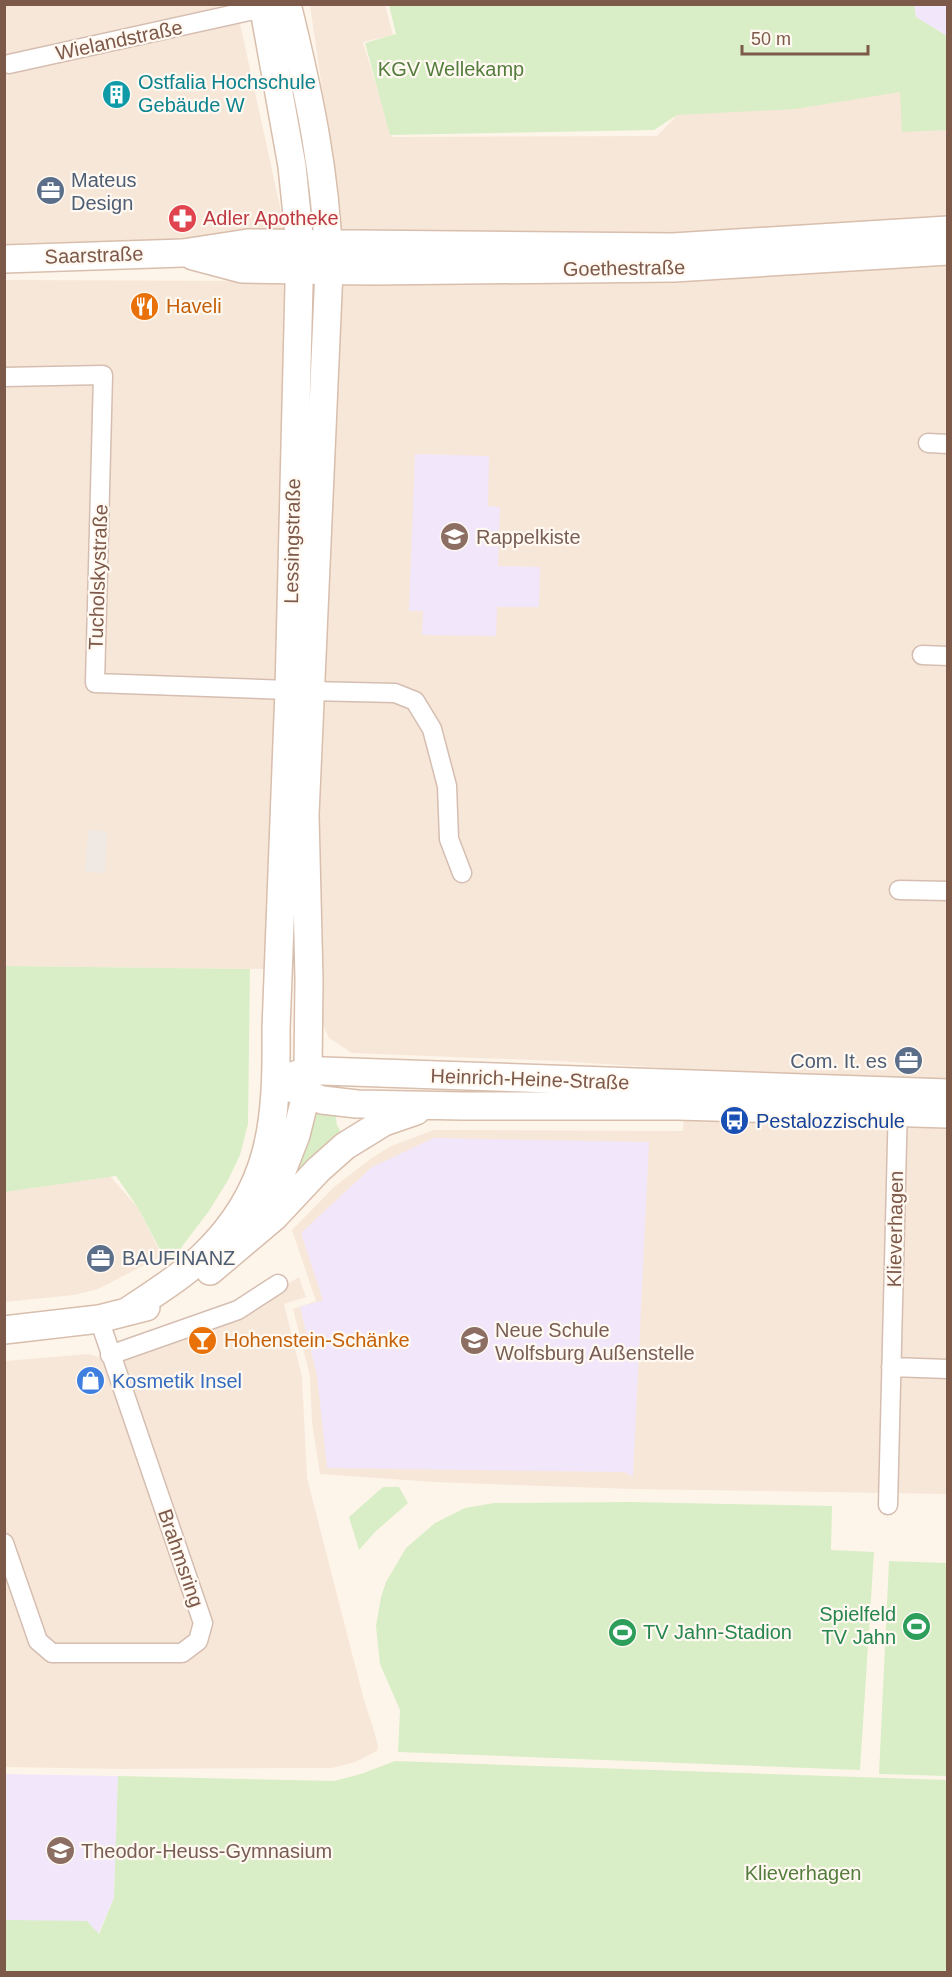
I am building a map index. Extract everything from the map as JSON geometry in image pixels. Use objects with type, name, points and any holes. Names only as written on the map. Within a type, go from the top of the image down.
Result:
[{"type":"street","name":"Wielandstraße","points":[[9,64],[271,6]]},
{"type":"street","name":"Lessingstraße","points":[[128,1311],[201,1258],[238,1217],[254,1188],[266,1157],[272,1129],[277,1081],[277,1023],[299,691],[321,478],[329,270],[320,151],[305,75],[271,6]]},
{"type":"street","name":"Lessingstraße","points":[[227,1256],[256,1217],[280,1176],[296,1135],[307,1083],[309,978],[299,691],[300,257],[292,166],[271,6]]},
{"type":"street","name":"Goethestraße","points":[[328,243],[673,247],[948,230]]},
{"type":"street","name":"Saarstraße","points":[[4,258],[183,253],[248,243],[300,257],[328,243]]},
{"type":"street","name":"Goethestraße","points":[[300,257],[329,270],[674,268],[948,251]]},
{"type":"street","name":"Tucholskystraße","points":[[4,376],[103,375],[95,683],[299,691]]},
{"type":"street","points":[[928,443],[948,444]]},
{"type":"street","points":[[922,655],[948,656]]},
{"type":"street","points":[[299,691],[395,693],[416,701],[432,729],[447,786],[449,839],[462,873]]},
{"type":"street","points":[[899,890],[948,891]]},
{"type":"street","name":"Heinrich-Heine-Straße","points":[[277,1081],[898,1102],[948,1114]]},
{"type":"street","name":"Heinrich-Heine-Straße","points":[[307,1083],[322,1101],[435,1106],[678,1106],[898,1102],[948,1093]]},
{"type":"street","name":"Klieverhagen","points":[[888,1505],[898,1102]]},
{"type":"street","name":"Heinrich-Heine-Straße","points":[[227,1256],[274,1217],[318,1170],[354,1139],[384,1122],[435,1106]]},
{"type":"street","points":[[4,1330],[99,1319],[158,1304],[182,1294],[227,1256]]},
{"type":"street","points":[[110,1354],[238,1310],[278,1284]]},
{"type":"street","name":"Brahmsring","points":[[4,1543],[38,1641],[52,1653],[182,1653],[198,1641],[203,1623],[99,1319]]},
{"type":"street","points":[[891,1367],[948,1369]]},
{"type":"shaded area","points":[[5,5],[236,5],[287,239],[5,245]]},
{"type":"shaded area","points":[[310,5],[385,5],[393,35],[363,42],[392,137],[657,136],[677,115],[900,92],[947,130],[947,219],[671,237],[342,229]]},
{"type":"shaded area","points":[[914,5],[947,5],[947,36],[916,17]]},
{"type":"shaded area","points":[[947,262],[947,1086],[557,1061],[352,1053],[329,1038],[318,1015],[313,783],[342,282],[673,283]]},
{"type":"shaded area","points":[[5,280],[286,281],[278,678],[266,969],[5,966]]},
{"type":"shaded area","name":"Rappelkiste","points":[[415,454],[489,456],[488,506],[500,507],[498,566],[540,567],[539,607],[497,607],[496,636],[422,635],[423,611],[409,611]]},
{"type":"shaded area","points":[[88,830],[107,831],[105,873],[85,872]]},
{"type":"shaded area","points":[[684,1112],[947,1116],[947,1494],[631,1489],[434,1482],[320,1474],[312,1422],[310,1376],[293,1309],[316,1301],[292,1230],[334,1187],[389,1147],[434,1130],[683,1131]]},
{"type":"shaded area","name":"Neue Schule Wolfsburg Außenstelle","points":[[434,1138],[649,1142],[633,1477],[624,1472],[327,1468],[317,1375],[300,1307],[323,1300],[301,1233],[372,1167]]},
{"type":"shaded area","points":[[110,1176],[138,1208],[162,1256],[98,1289],[74,1295],[5,1302],[5,1192]]},
{"type":"shaded area","points":[[299,1277],[306,1297],[284,1304],[302,1377],[307,1478],[378,1746],[377,1751],[355,1762],[332,1768],[5,1767],[5,1361],[89,1354],[105,1359],[240,1314]]},
{"type":"shaded area","name":"Theodor-Heuss-Gymnasium","points":[[5,1774],[118,1776],[114,1898],[98,1934],[5,1960]]},
{"type":"green space","name":"KGV Wellekamp","points":[[389,5],[914,5],[916,17],[947,36],[947,130],[902,132],[900,92],[795,109],[677,115],[654,130],[390,135],[365,43],[396,34]]},
{"type":"green space","points":[[5,966],[250,969],[248,1124],[240,1155],[209,1211],[168,1265],[138,1208],[116,1176],[5,1192]]},
{"type":"green space","points":[[312,1111],[335,1111],[337,1125],[343,1136],[290,1186]]},
{"type":"green space","points":[[383,1487],[399,1487],[408,1503],[375,1532],[359,1550],[349,1517]]},
{"type":"green space","name":"TV Jahn-Stadion","points":[[631,1502],[832,1506],[831,1550],[874,1552],[860,1770],[398,1752],[400,1710],[380,1664],[376,1626],[386,1582],[406,1548],[435,1523],[465,1508],[494,1503]]},
{"type":"green space","name":"Spielfeld TV Jahn","points":[[889,1561],[947,1563],[947,1776],[879,1774]]},
{"type":"green space","points":[[395,1761],[947,1780],[947,1972],[5,1972],[5,1920],[87,1921],[99,1934],[114,1898],[118,1776],[334,1781]]},
{"type":"place","name":"Ostfalia Hochschule Gebäude W","points":[[117,94]]},
{"type":"place","name":"Mateus Design","points":[[50,191]]},
{"type":"place","name":"Adler Apotheke","points":[[182,218]]},
{"type":"place","name":"Haveli","points":[[145,306]]},
{"type":"place","name":"Rappelkiste","points":[[455,537]]},
{"type":"place","name":"Com. It. es","points":[[908,1061]]},
{"type":"place","name":"Pestalozzischule","points":[[735,1121]]},
{"type":"place","name":"BAUFINANZ","points":[[101,1258]]},
{"type":"place","name":"Hohenstein-Schänke","points":[[203,1340]]},
{"type":"place","name":"Neue Schule Wolfsburg Außenstelle","points":[[474,1341]]},
{"type":"place","name":"Kosmetik Insel","points":[[91,1381]]},
{"type":"place","name":"Spielfeld TV Jahn","points":[[917,1626]]},
{"type":"place","name":"TV Jahn-Stadion","points":[[622,1632]]},
{"type":"place","name":"Theodor-Heuss-Gymnasium","points":[[60,1851]]}]
